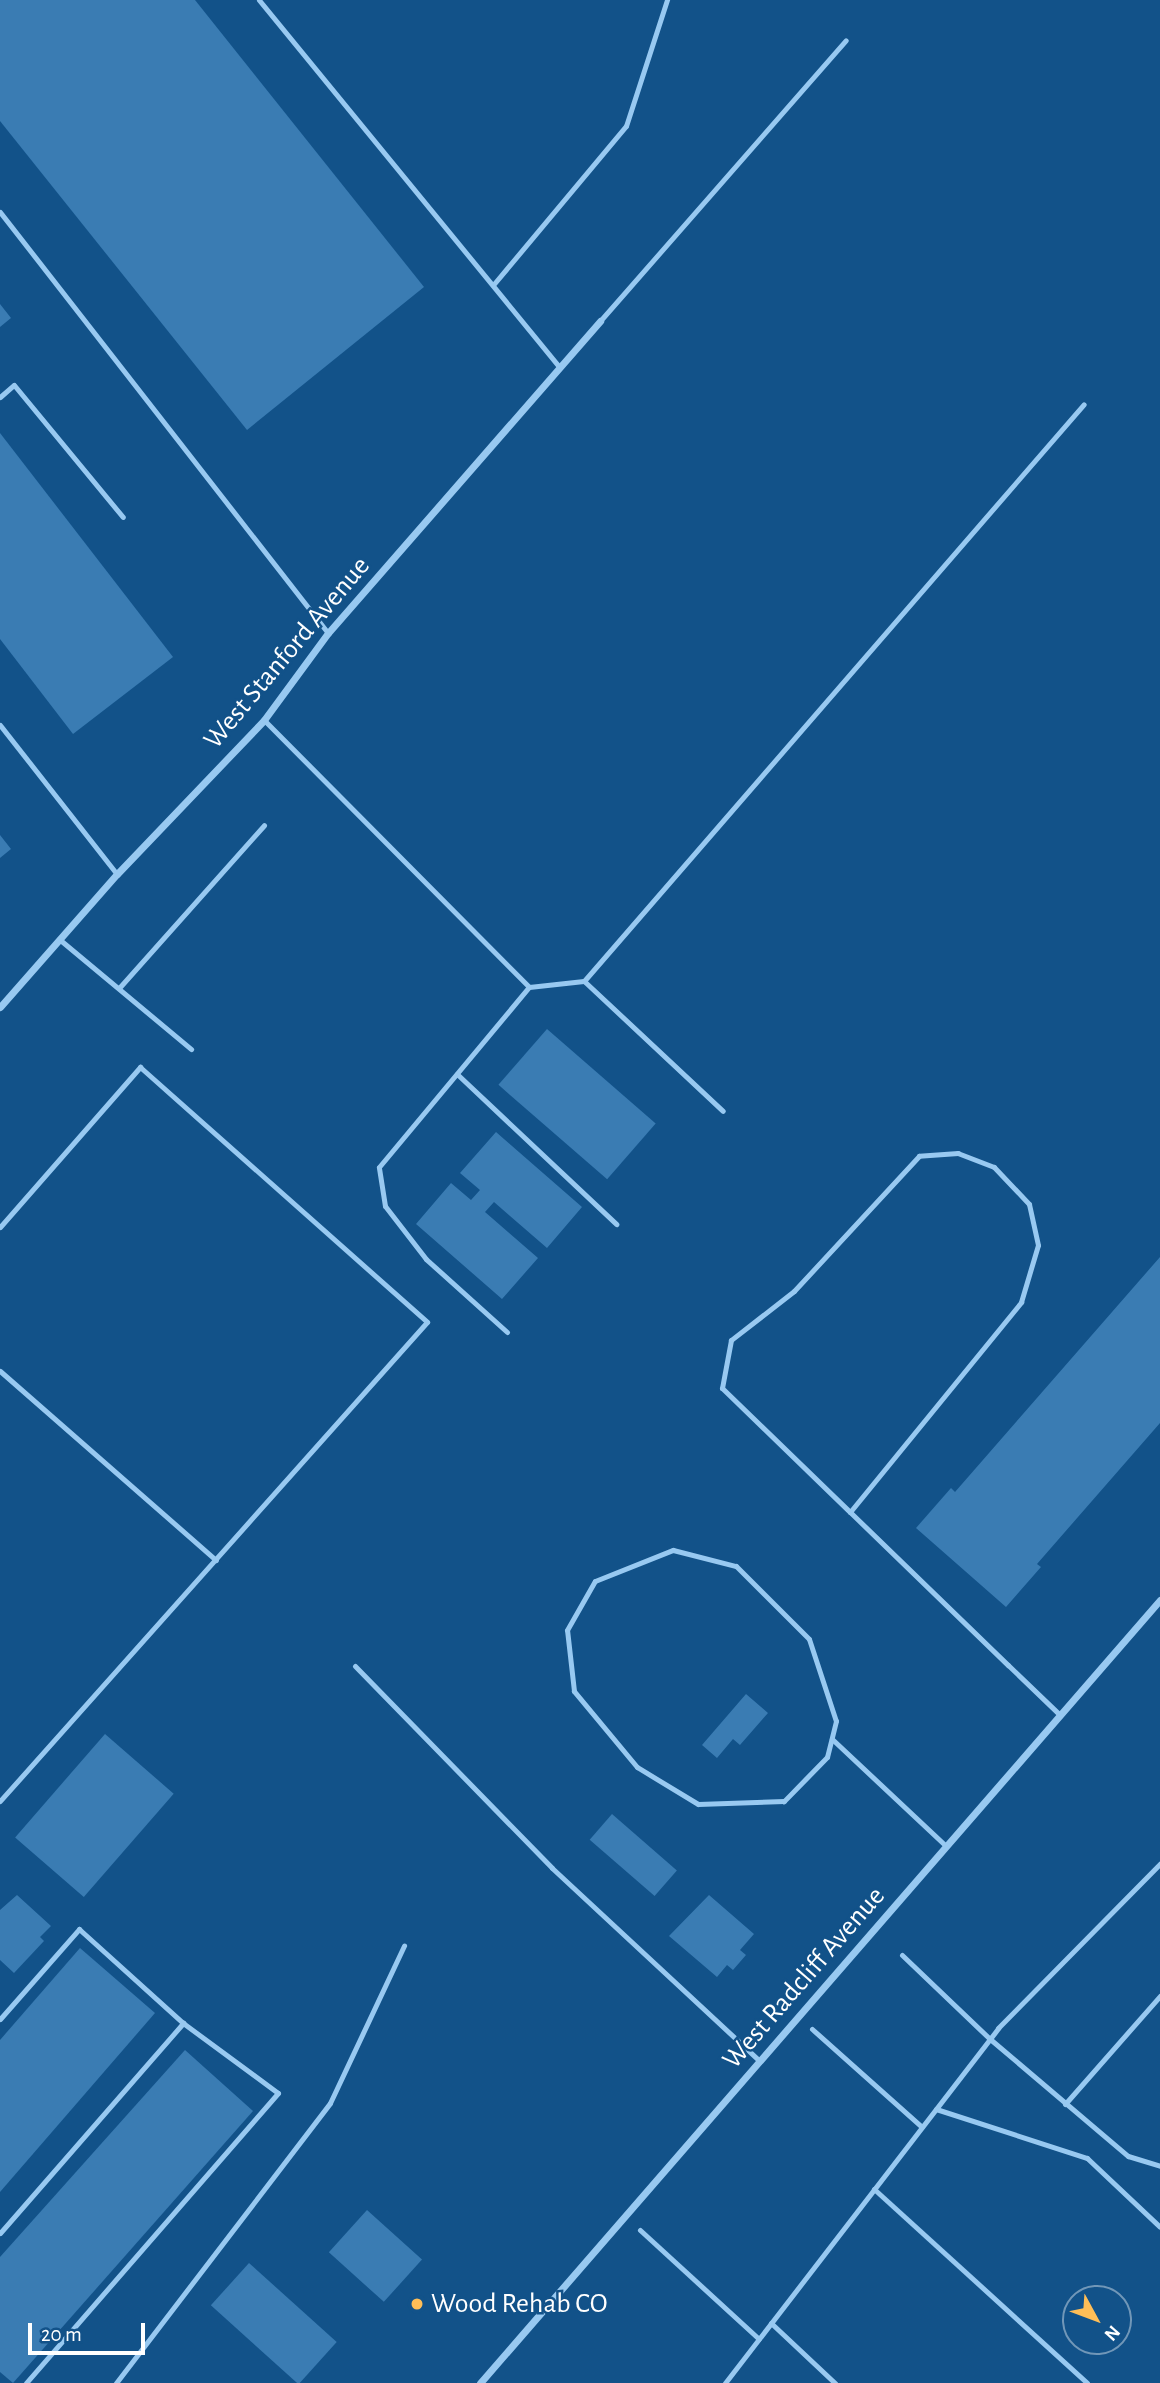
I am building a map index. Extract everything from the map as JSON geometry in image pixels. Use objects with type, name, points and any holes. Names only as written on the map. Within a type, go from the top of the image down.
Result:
[{"type":"street","name":"West Stanford Avenue","points":[[0,1007],[117,874],[264,720],[328,633],[600,321]]},
{"type":"street","name":"West Radcliff Avenue","points":[[480,2383],[1160,1600]]},
{"type":"lane","points":[[259,0],[560,368]]},
{"type":"lane","points":[[493,285],[626,126],[667,0]]},
{"type":"lane","points":[[600,321],[846,40]]},
{"type":"lane","points":[[0,212],[328,633]]},
{"type":"lane","points":[[0,397],[15,385],[123,517]]},
{"type":"lane","points":[[507,1332],[426,1259],[385,1206],[379,1167],[530,987],[584,981],[1084,404]]},
{"type":"lane","points":[[264,720],[530,987]]},
{"type":"lane","points":[[0,725],[117,874]]},
{"type":"lane","points":[[118,988],[264,825]]},
{"type":"lane","points":[[59,939],[191,1049]]},
{"type":"lane","points":[[584,981],[723,1111]]},
{"type":"lane","points":[[0,1227],[140,1067],[427,1322],[0,1801]]},
{"type":"lane","points":[[457,1074],[616,1224]]},
{"type":"lane","points":[[849,1511],[1021,1301],[1035,1256],[1038,1245],[1029,1204],[994,1167],[958,1153],[919,1156],[794,1291],[731,1340],[722,1388],[849,1511],[1060,1715]]},
{"type":"lane","points":[[0,1371],[216,1560]]},
{"type":"lane","points":[[673,1550],[736,1566],[809,1639],[836,1721],[832,1739],[827,1757],[785,1801],[698,1804],[637,1767],[574,1691],[567,1630],[595,1581],[673,1550]]},
{"type":"lane","points":[[355,1666],[552,1868],[760,2061]]},
{"type":"lane","points":[[832,1739],[946,1846]]},
{"type":"lane","points":[[725,2383],[990,2039],[1160,1864]]},
{"type":"lane","points":[[0,2019],[79,1929],[183,2023],[278,2093],[26,2383]]},
{"type":"lane","points":[[116,2383],[330,2103],[404,1946]]},
{"type":"lane","points":[[902,1955],[990,2039],[1128,2156],[1160,2166]]},
{"type":"lane","points":[[1065,2104],[1160,1996]]},
{"type":"lane","points":[[0,2233],[183,2023]]},
{"type":"lane","points":[[812,2029],[922,2127]]},
{"type":"lane","points":[[936,2109],[1087,2158],[1160,2227]]},
{"type":"lane","points":[[874,2189],[1087,2383]]},
{"type":"lane","points":[[640,2230],[759,2339]]},
{"type":"lane","points":[[771,2323],[835,2383]]},
{"type":"building","points":[[0,0],[195,0],[424,287],[247,430],[0,121]]},
{"type":"building","points":[[0,304],[11,318],[0,327]]},
{"type":"building","points":[[0,433],[173,657],[73,734],[0,639]]},
{"type":"building","points":[[0,835],[11,849],[0,858]]},
{"type":"building","points":[[547,1029],[656,1123],[607,1179],[498,1085]]},
{"type":"building","points":[[496,1132],[582,1207],[547,1248],[494,1202],[485,1212],[538,1258],[502,1299],[416,1224],[451,1183],[471,1200],[480,1190],[460,1173]]},
{"type":"building","points":[[1160,1257],[1160,1423],[1037,1564],[1041,1567],[1006,1607],[916,1528],[951,1488],[955,1492]]},
{"type":"building","points":[[746,1694],[768,1713],[740,1745],[733,1739],[717,1758],[702,1745]]},
{"type":"building","points":[[105,1734],[174,1794],[84,1897],[15,1837]]},
{"type":"building","points":[[612,1814],[677,1870],[655,1896],[590,1840]]},
{"type":"building","points":[[17,1895],[51,1926],[40,1937],[44,1941],[14,1973],[0,1960],[0,1910]]},
{"type":"building","points":[[709,1895],[754,1934],[740,1950],[746,1955],[733,1970],[727,1965],[717,1977],[669,1936]]},
{"type":"building","points":[[80,1948],[155,2013],[0,2192],[0,2040]]},
{"type":"building","points":[[185,2050],[253,2111],[13,2383],[0,2372],[0,2257]]},
{"type":"building","points":[[367,2210],[422,2260],[384,2302],[329,2252]]},
{"type":"building","points":[[249,2263],[337,2342],[297,2383],[211,2305]]},
{"type":"place","name":"Wood Rehab CO","points":[[417,2304]]}]
